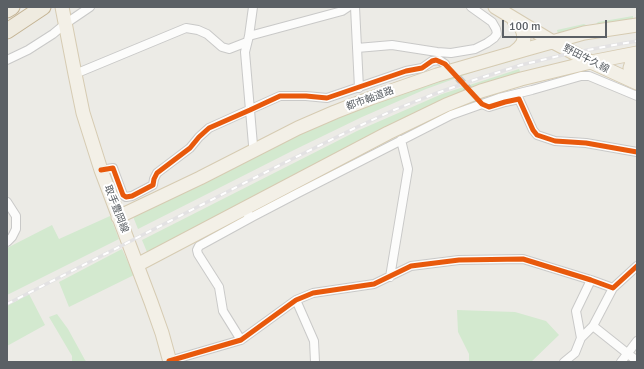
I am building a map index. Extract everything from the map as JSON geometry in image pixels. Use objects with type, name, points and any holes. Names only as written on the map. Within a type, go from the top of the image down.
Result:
[{"type":"highway","points":[[7,10],[12,7]]},
{"type":"highway","points":[[7,31],[43,7]]},
{"type":"main road","name":"野田牛久線","points":[[495,7],[553,42],[591,62],[637,82]]},
{"type":"main road","name":"取手豊岡線","points":[[62,8],[83,113],[101,170],[151,302],[170,361]]},
{"type":"main road","points":[[508,16],[523,32],[524,38],[523,43],[513,53]]},
{"type":"main road","name":"都市軸道路","points":[[118,217],[298,128],[371,98],[437,75],[584,33],[637,25]]},
{"type":"main road","points":[[137,265],[181,242],[248,213],[388,133],[446,105],[481,91],[521,79],[591,62],[637,53]]},
{"type":"main road","points":[[637,56],[632,62],[630,68],[637,82]]},
{"type":"street","points":[[7,60],[28,50],[90,7]]},
{"type":"street","points":[[253,7],[245,52],[253,145],[255,150]]},
{"type":"street","points":[[75,74],[186,28],[198,30],[207,34],[222,47],[229,49],[248,39],[342,11],[348,7]]},
{"type":"street","points":[[355,7],[359,88]]},
{"type":"street","points":[[357,48],[392,45],[452,53],[475,49],[487,43],[497,34],[492,22],[471,7]]},
{"type":"street","points":[[101,170],[113,168],[123,195],[126,197],[132,196],[153,185],[157,173],[190,148],[209,128],[280,96],[327,98],[406,71],[422,68],[432,61],[439,60],[445,64]]},
{"type":"street","points":[[241,340],[223,311],[219,287],[197,250],[199,246],[248,213],[298,193],[451,115],[499,98],[581,76],[589,76],[637,96]]},
{"type":"street","points":[[482,104],[489,108],[519,99],[533,130],[537,135],[555,141],[586,143],[637,152]]},
{"type":"street","points":[[390,277],[408,169],[401,140]]},
{"type":"street","points":[[7,202],[16,216],[16,230],[7,242]]},
{"type":"street","points":[[170,361],[241,340],[296,300],[313,293],[374,284],[411,266],[459,260],[523,259],[613,288]]},
{"type":"street","points":[[564,362],[575,353],[581,338],[593,326],[613,288],[637,266]]},
{"type":"street","points":[[581,338],[576,311],[591,280]]},
{"type":"street","points":[[296,300],[314,341],[315,362]]},
{"type":"street","points":[[593,326],[637,361]]},
{"type":"street","points":[[621,362],[637,341]]},
{"type":"green space","points":[[633,16],[633,20],[596,29],[596,24],[598,22]]},
{"type":"green space","points":[[584,24],[588,26],[558,34],[557,30]]},
{"type":"green space","points":[[514,56],[516,60],[476,71],[426,89],[362,117],[138,229],[132,214],[352,108]]},
{"type":"green space","points":[[519,69],[521,74],[316,167],[147,252],[142,240],[357,131],[442,94]]},
{"type":"green space","points":[[110,216],[119,239],[7,295],[7,248],[52,225],[59,239]]},
{"type":"green space","points":[[122,249],[134,275],[69,307],[59,282]]},
{"type":"green space","points":[[29,294],[45,325],[7,346],[7,306]]},
{"type":"green space","points":[[457,310],[515,312],[546,321],[559,335],[531,362],[469,362],[469,354],[458,332]]},
{"type":"green space","points":[[57,314],[68,329],[87,362],[72,362],[72,356],[49,317]]},
{"type":"tunnel","points":[[450,69],[482,104]]},
{"type":"railway","points":[[7,304],[274,168],[394,110],[434,94],[521,65],[567,54],[637,41]]},
{"type":"cycle path","points":[[101,170],[113,168],[123,195],[126,197],[132,196],[153,185],[157,173],[190,148],[209,128],[280,96],[327,98],[406,71],[422,68],[436,60],[445,64],[482,104],[489,107],[519,99],[533,130],[537,135],[555,141],[586,143],[637,152]]},
{"type":"cycle path","points":[[169,361],[241,340],[296,300],[313,293],[374,284],[411,266],[459,260],[523,259],[613,288],[637,266]]}]
